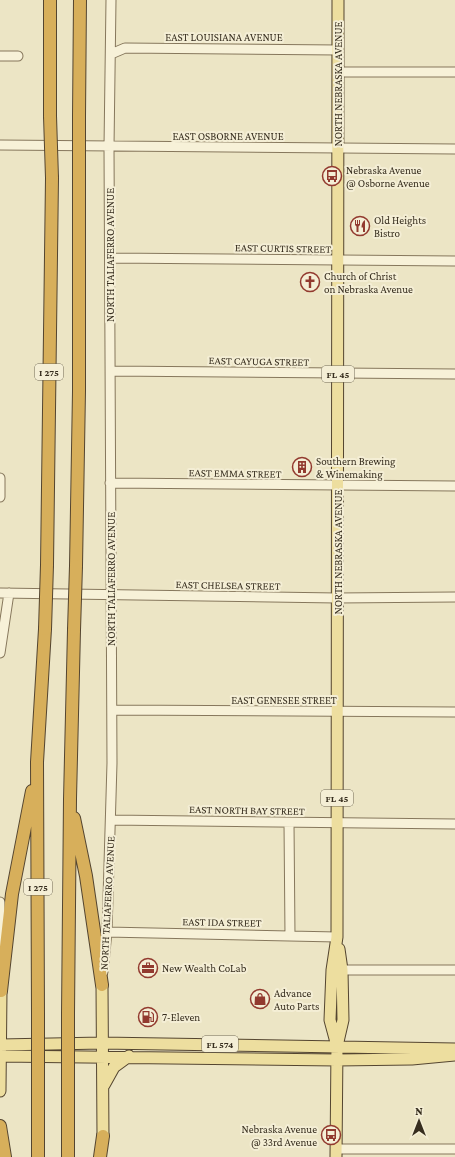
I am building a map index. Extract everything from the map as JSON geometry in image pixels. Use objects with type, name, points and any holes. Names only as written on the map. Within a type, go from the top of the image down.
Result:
[{"type":"highway","name":"I 275","points":[[38,1157],[38,762],[47,565],[52,178],[50,116],[50,0]]},
{"type":"highway","name":"I 275","points":[[68,1157],[70,798],[79,391],[80,0]]},
{"type":"highway","points":[[1,991],[12,894],[38,762]]},
{"type":"highway","points":[[70,798],[82,854],[102,985]]},
{"type":"highway","points":[[0,1126],[5,1157]]},
{"type":"highway","points":[[100,1157],[103,1136]]},
{"type":"main road","name":"NORTH NEBRASKA AVENUE","points":[[336,1153],[337,1046],[343,1020],[342,970],[337,937],[338,0]]},
{"type":"main road","name":"NORTH NEBRASKA AVENUE","points":[[337,937],[332,970],[330,1020],[337,1046]]},
{"type":"main road","name":"NORTH TALIAFERRO AVENUE","points":[[102,985],[103,1136]]},
{"type":"main road","points":[[0,1091],[1,991]]},
{"type":"main road","name":"FL 574","points":[[1,1050],[102,1043],[455,1049]]},
{"type":"main road","name":"FL 574","points":[[1,1050],[102,1056],[337,1060],[412,1059],[455,1055]]},
{"type":"main road","points":[[103,1087],[114,1068],[129,1056]]},
{"type":"street","name":"NORTH TALIAFERRO AVENUE","points":[[102,985],[107,932],[111,820],[111,371],[109,147],[111,0]]},
{"type":"street","name":"EAST LOUISIANA AVENUE","points":[[111,54],[125,48],[338,50]]},
{"type":"street","points":[[0,56],[18,56]]},
{"type":"street","points":[[338,72],[455,72]]},
{"type":"street","name":"EAST OSBORNE AVENUE","points":[[0,145],[455,149]]},
{"type":"street","name":"EAST CURTIS STREET","points":[[110,258],[455,261]]},
{"type":"street","name":"EAST CAYUGA STREET","points":[[111,371],[455,374]]},
{"type":"street","points":[[0,478],[0,497]]},
{"type":"street","name":"EAST EMMA STREET","points":[[110,483],[455,486]]},
{"type":"street","points":[[0,649],[4,593]]},
{"type":"street","name":"EAST CHELSEA STREET","points":[[4,593],[111,596],[337,598],[455,597]]},
{"type":"street","name":"EAST GENESEE STREET","points":[[112,710],[455,712]]},
{"type":"street","name":"EAST NORTH BAY STREET","points":[[111,820],[455,824]]},
{"type":"street","points":[[289,823],[290,936]]},
{"type":"street","points":[[0,902],[1,991]]},
{"type":"street","name":"EAST IDA STREET","points":[[107,932],[337,937]]},
{"type":"street","points":[[342,970],[455,970]]},
{"type":"street","name":"NORTH TALIAFERRO AVENUE","points":[[103,1136],[104,1157]]},
{"type":"street","points":[[336,1153],[455,1149]]},
{"type":"place","name":"Nebraska Avenue @ Osborne Avenue","points":[[332,176]]},
{"type":"place","name":"Old Heights Bistro","points":[[360,226]]},
{"type":"place","name":"Church of Christ on Nebraska Avenue","points":[[310,282]]},
{"type":"place","name":"Southern Brewing & Winemaking","points":[[302,467]]},
{"type":"place","name":"New Wealth CoLab","points":[[148,968]]},
{"type":"place","name":"Advance Auto Parts","points":[[260,999]]},
{"type":"place","name":"7-Eleven","points":[[148,1017]]},
{"type":"place","name":"Nebraska Avenue @ 33rd Avenue","points":[[331,1135]]}]
